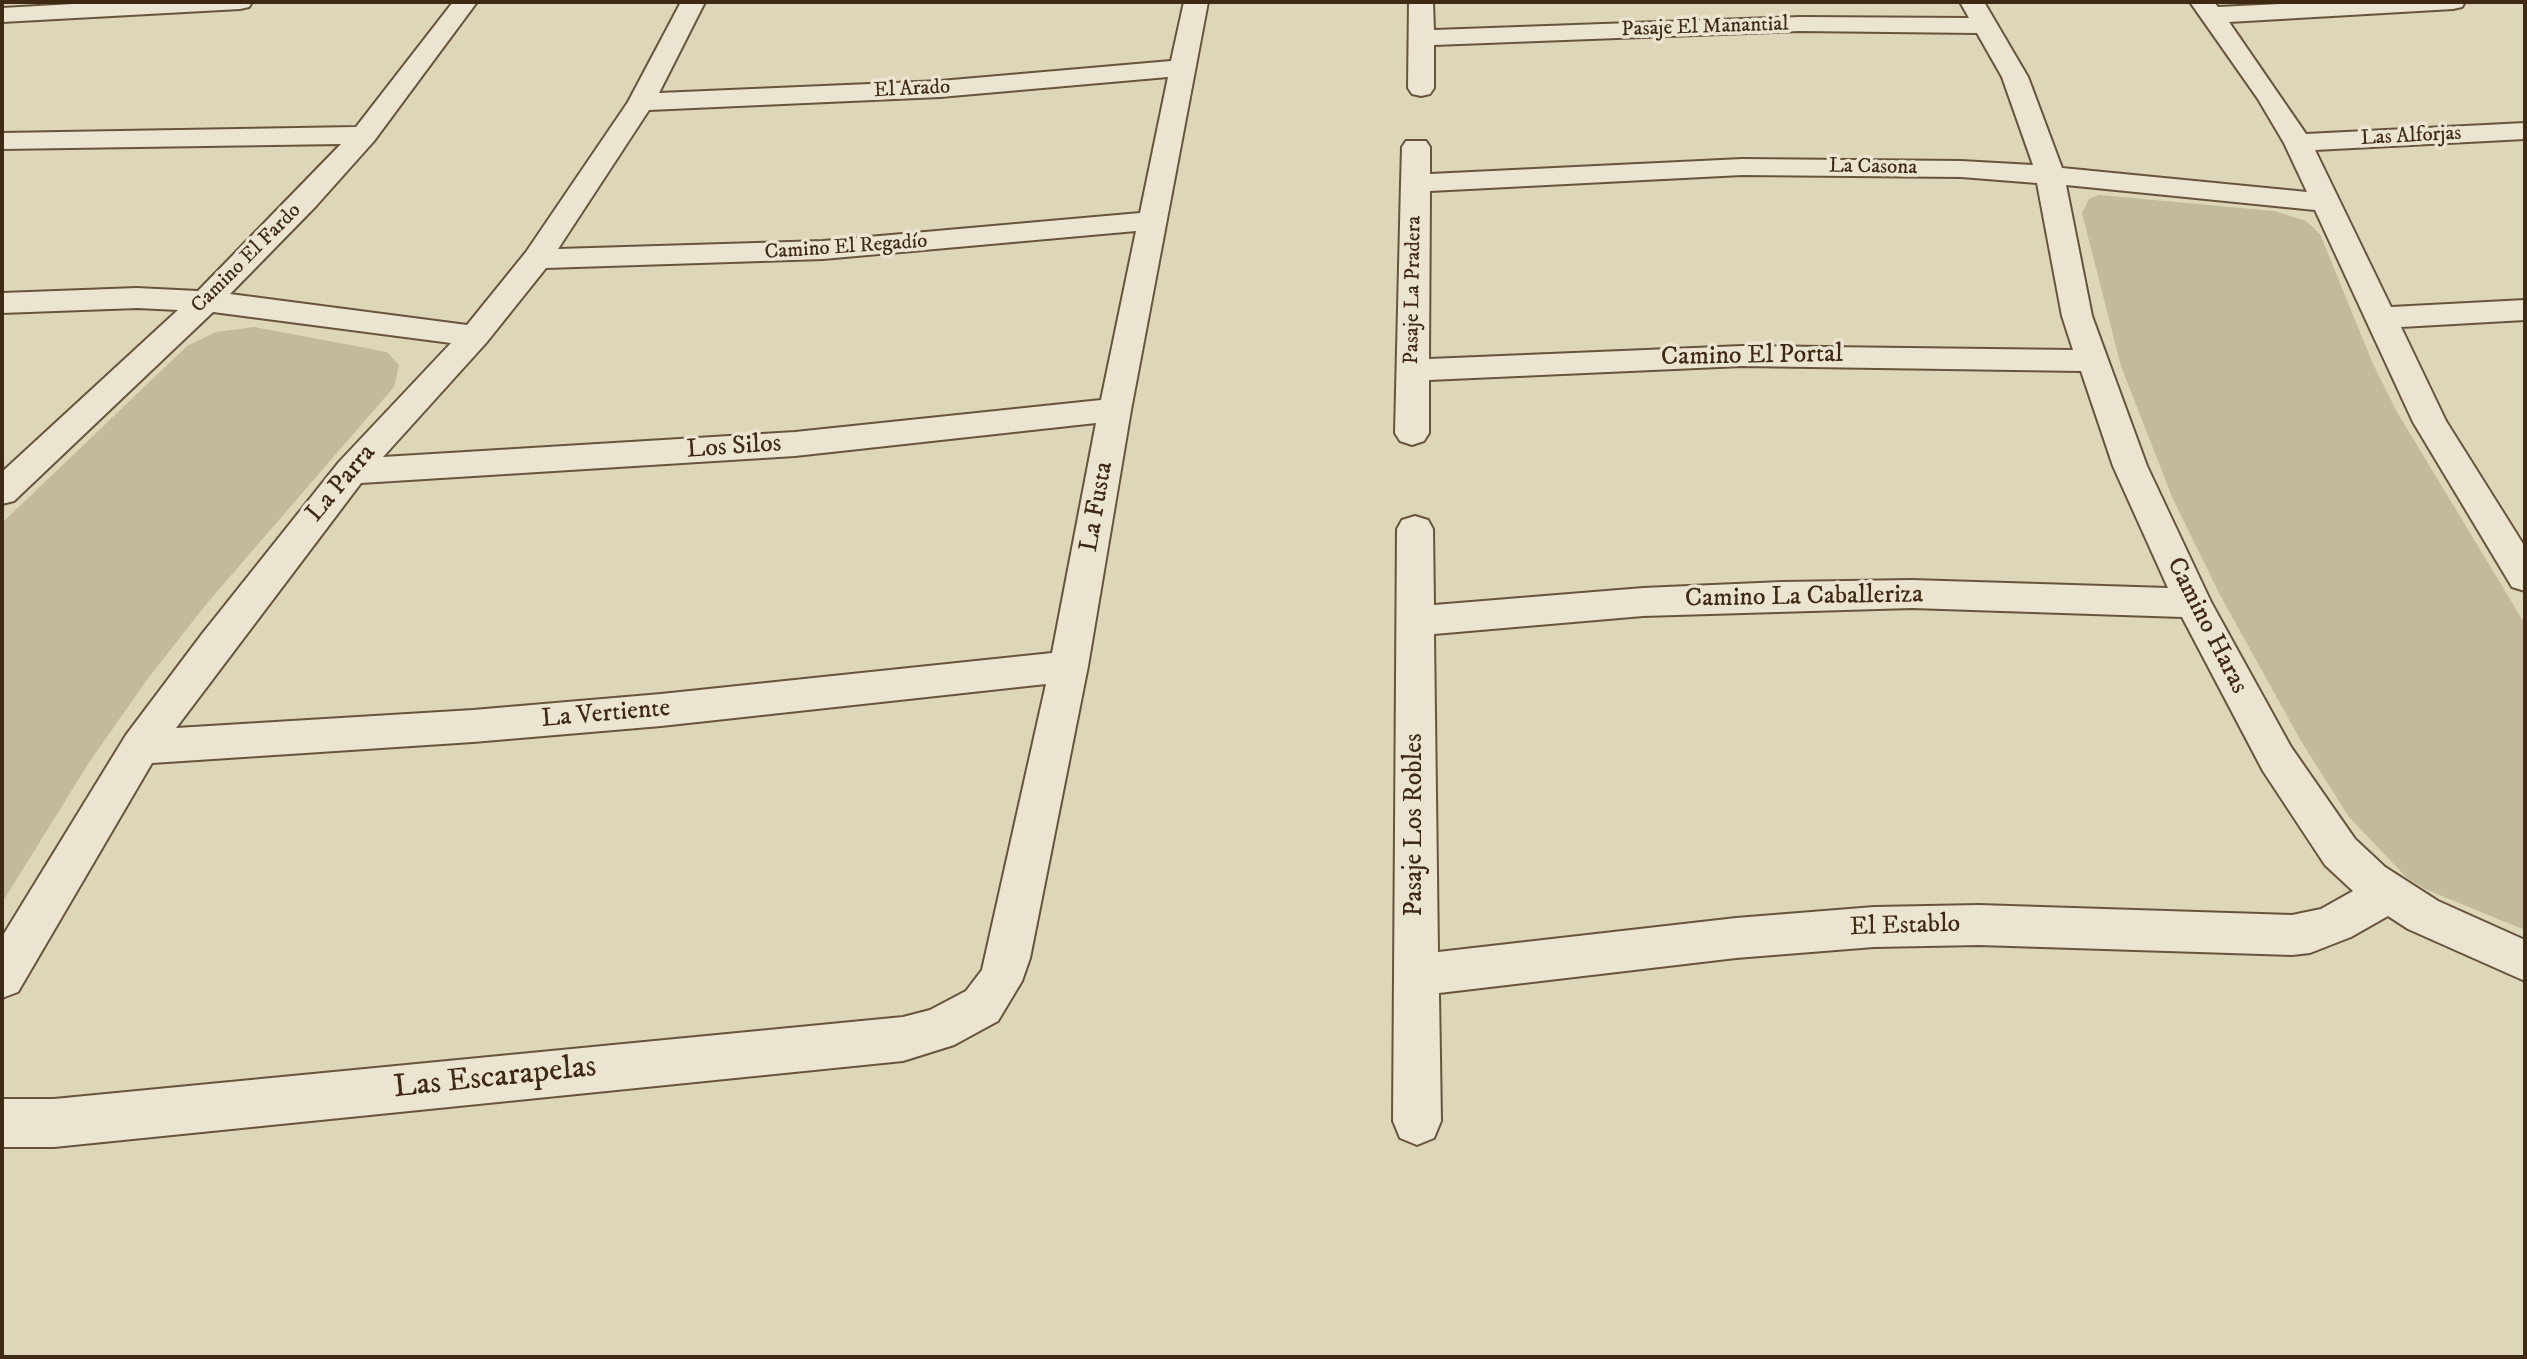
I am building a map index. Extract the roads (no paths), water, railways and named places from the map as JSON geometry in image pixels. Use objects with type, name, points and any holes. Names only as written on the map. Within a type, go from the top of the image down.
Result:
[{"type":"street","points":[[2,15],[240,2]]},
{"type":"street","name":"Camino El Fardo","points":[[2,492],[206,301],[306,200],[364,135],[465,2]]},
{"type":"street","name":"La Parra","points":[[2,977],[140,747],[223,632],[351,471],[475,335],[537,259],[641,102],[692,2]]},
{"type":"street","name":"La Fusta","points":[[982,1006],[1000,981],[1008,958],[1069,666],[1115,410],[1196,2]]},
{"type":"street","points":[[1421,2],[1422,88]]},
{"type":"street","name":"Camino Haras","points":[[1972,2],[1988,26],[2019,86],[2050,175],[2068,277],[2091,361],[2130,466],[2193,603],[2243,699],[2300,795],[2340,852],[2386,894],[2423,915],[2525,961]]},
{"type":"street","points":[[2208,8],[2453,2]]},
{"type":"street","points":[[2208,8],[2271,98],[2298,143],[2329,203],[2379,318],[2430,422],[2522,569]]},
{"type":"street","name":"Pasaje El Manantial","points":[[1421,38],[1800,24],[1988,26]]},
{"type":"street","name":"El Arado","points":[[641,102],[952,88],[1183,68]]},
{"type":"street","name":"Las Alforjas","points":[[2298,143],[2525,131]]},
{"type":"street","points":[[2,141],[364,135]]},
{"type":"street","name":"Pasaje La Pradera","points":[[1412,433],[1416,147]]},
{"type":"street","name":"La Casona","points":[[1415,183],[1742,167],[1961,169],[2050,175],[2329,203]]},
{"type":"street","name":"Camino El Regadío","points":[[537,259],[823,250],[1153,221]]},
{"type":"street","points":[[2,303],[137,298],[206,301],[475,335]]},
{"type":"street","points":[[2379,318],[2525,310]]},
{"type":"street","name":"Camino El Portal","points":[[1413,370],[1742,356],[2091,361]]},
{"type":"street","name":"Los Silos","points":[[351,471],[634,456],[795,444],[1115,410]]},
{"type":"street","name":"Pasaje Los Robles","points":[[1415,529],[1417,1121]]},
{"type":"street","name":"Camino La Caballeriza","points":[[1416,621],[1643,603],[1795,596],[1949,595],[2193,603]]},
{"type":"street","name":"La Vertiente","points":[[140,747],[474,726],[661,710],[1069,666]]},
{"type":"street","name":"El Establo","points":[[1416,975],[1736,938],[1874,927],[1979,925],[2292,935],[2310,933],[2336,923],[2386,894]]},
{"type":"street","name":"Las Escarapelas","points":[[2,1124],[54,1123],[903,1039],[938,1030],[982,1006]]}]
